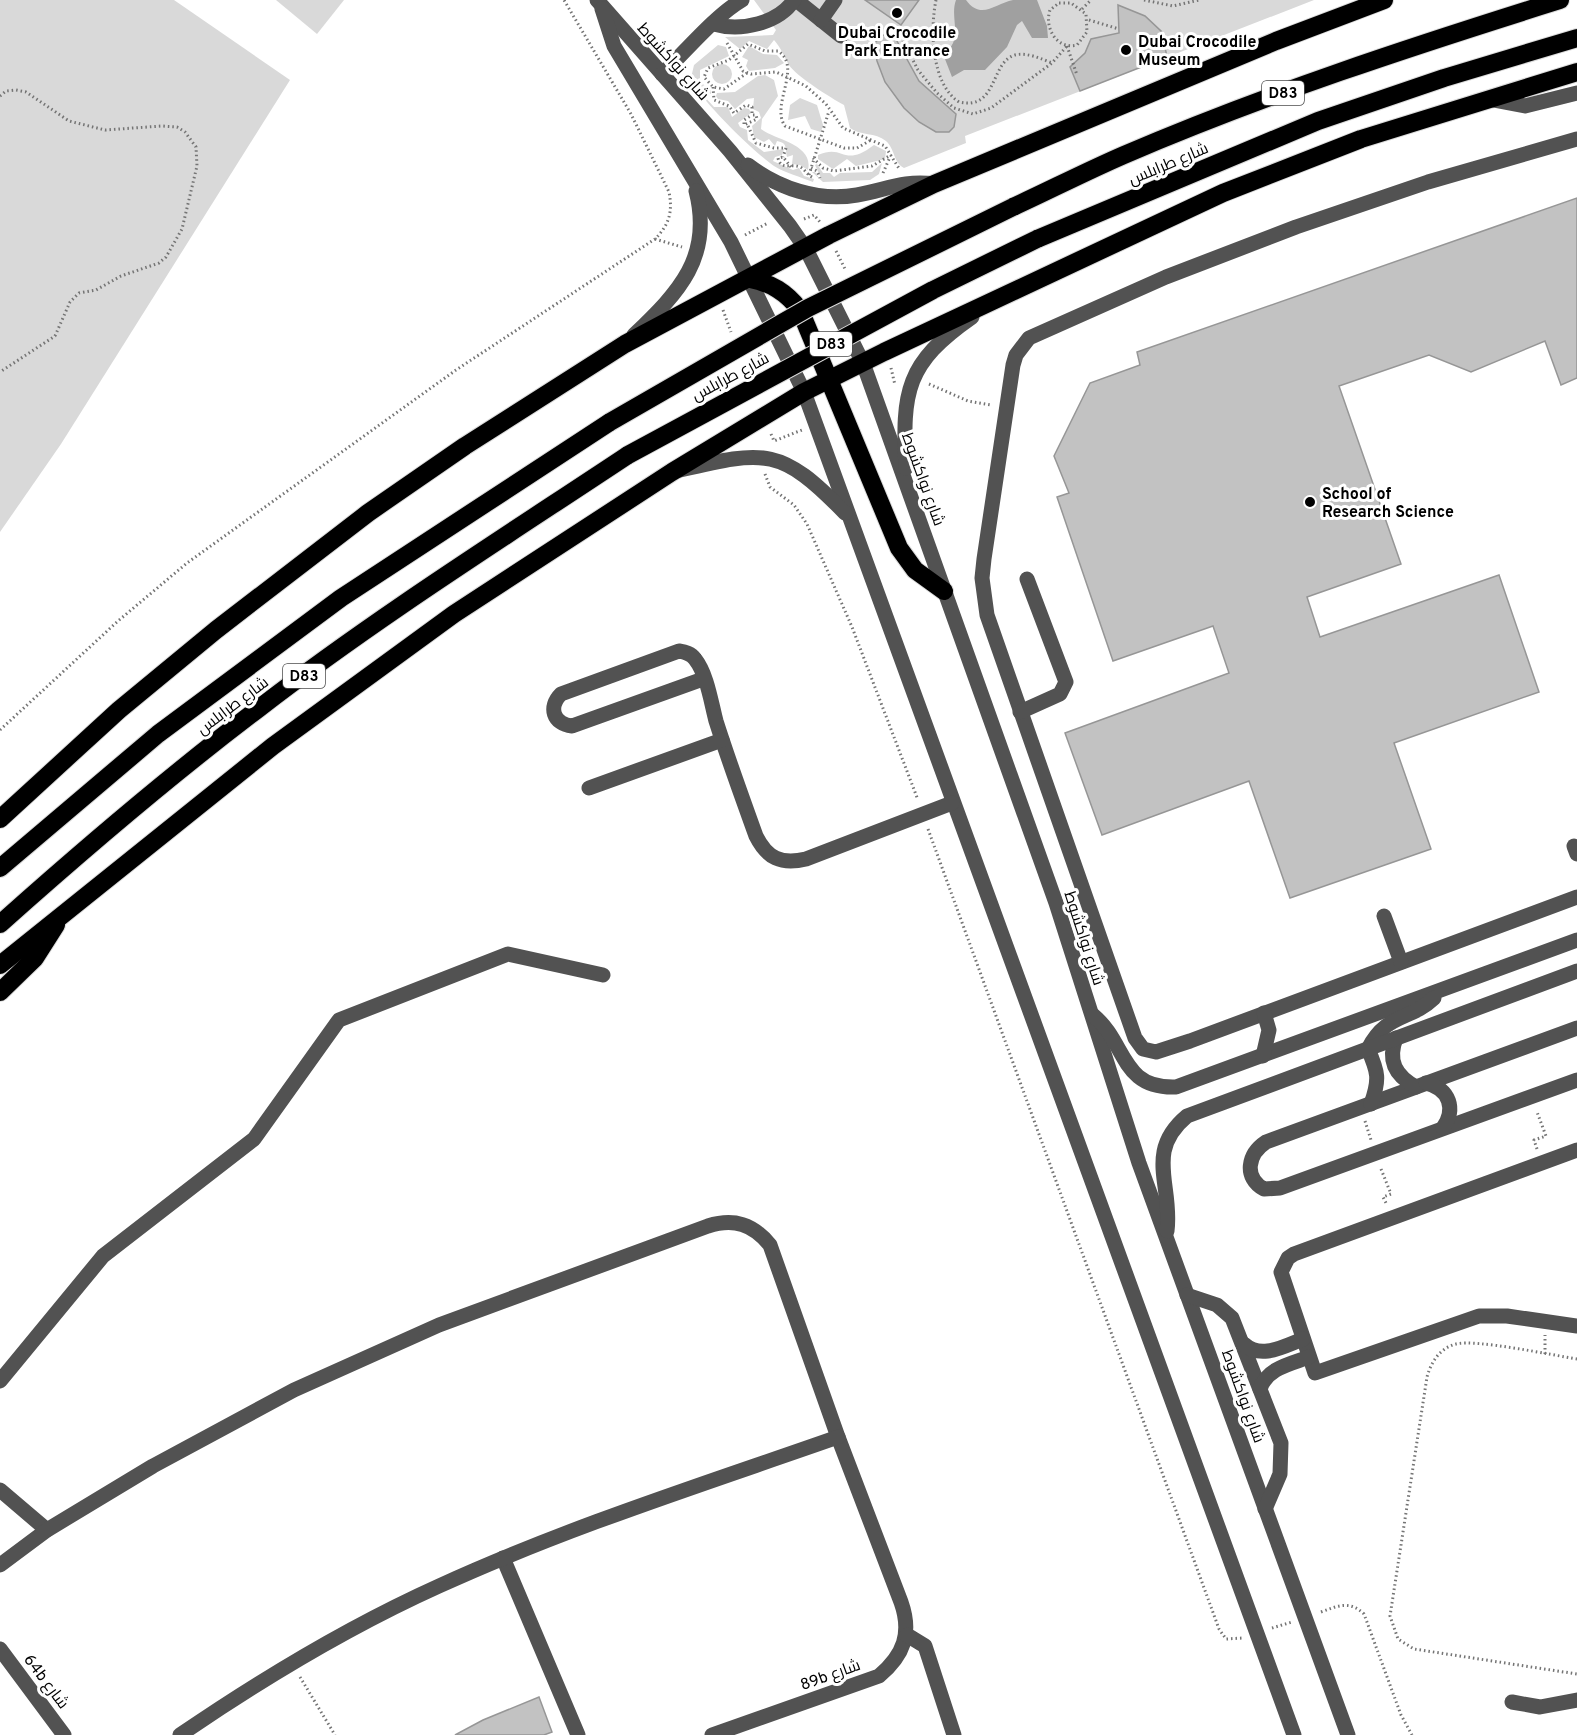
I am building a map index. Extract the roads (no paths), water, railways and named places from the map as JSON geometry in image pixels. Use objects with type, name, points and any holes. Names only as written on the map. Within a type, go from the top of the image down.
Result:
[{"type":"highway","points":[[0,819],[119,710],[216,630],[358,521],[465,446],[625,344],[934,184],[1276,41],[1384,0]]},
{"type":"highway","name":"شارع طرابلس","points":[[0,868],[158,734],[341,598],[610,422],[808,308],[1124,155],[1383,56],[1560,0]]},
{"type":"highway","name":"شارع طرابلس","points":[[0,924],[122,816],[259,708],[406,602],[628,455],[912,301],[1036,239],[1318,121],[1444,78],[1577,38]]},
{"type":"highway","points":[[0,965],[273,746],[444,621],[672,472],[804,392],[1138,232],[1291,166],[1361,139],[1577,72]]},
{"type":"highway","points":[[750,279],[773,286],[792,300],[805,321],[899,548],[915,570],[944,591]]},
{"type":"highway","points":[[0,992],[35,958],[60,916]]},
{"type":"street","points":[[662,74],[714,24],[722,13],[742,0]]},
{"type":"street","points":[[714,24],[728,26],[769,22],[782,15],[795,0],[841,36]]},
{"type":"street","points":[[821,20],[835,0]]},
{"type":"street","name":"شارع نواكشوط","points":[[603,2],[662,74],[730,151],[806,249],[863,363],[1056,903],[1090,1012],[1166,1237],[1348,1735]]},
{"type":"street","name":"شارع نواكشوط","points":[[603,2],[615,46],[691,173],[750,279],[804,392],[952,803],[1294,1735]]},
{"type":"street","points":[[1488,99],[1525,106],[1577,93]]},
{"type":"street","points":[[1577,139],[1428,182],[1296,227],[1166,278],[1029,338],[1016,355],[984,559],[983,597],[1020,712],[1138,1044],[1143,1049],[1156,1052],[1577,897]]},
{"type":"street","points":[[730,151],[768,178],[813,194],[843,196],[906,182],[934,184]]},
{"type":"street","points":[[625,344],[674,296],[684,282],[697,252],[700,209],[691,173]]},
{"type":"street","points":[[907,486],[903,424],[908,391],[913,377],[938,342],[1001,297]]},
{"type":"street","points":[[672,472],[738,457],[769,458],[784,463],[811,478],[849,517]]},
{"type":"street","points":[[1020,712],[1060,694],[1066,682],[1027,579]]},
{"type":"street","points":[[703,679],[572,726],[563,725],[556,719],[552,710],[554,701],[561,694],[679,651],[688,653],[695,658],[703,679],[756,836],[763,850],[775,860],[791,863],[806,860],[952,803]]},
{"type":"street","points":[[590,788],[722,740]]},
{"type":"street","points":[[1384,916],[1401,962]]},
{"type":"street","points":[[1090,1012],[1107,1029],[1125,1064],[1134,1075],[1146,1083],[1161,1088],[1190,1083],[1577,940]]},
{"type":"street","points":[[0,1381],[103,1256],[254,1139],[339,1020],[508,954],[603,975]]},
{"type":"street","points":[[1166,1237],[1168,1209],[1161,1167],[1162,1152],[1175,1126],[1200,1110],[1577,971]]},
{"type":"street","points":[[1368,1048],[1388,1023],[1422,1008],[1440,990]]},
{"type":"street","points":[[1263,1056],[1269,1030],[1264,1013]]},
{"type":"street","points":[[1577,1028],[1259,1147],[1250,1161],[1251,1178],[1256,1184],[1272,1190],[1577,1080]]},
{"type":"street","points":[[1269,1030],[1294,1044]]},
{"type":"street","points":[[1396,1038],[1392,1048],[1394,1067],[1399,1075],[1421,1085],[1444,1091],[1449,1100],[1451,1110],[1443,1128]]},
{"type":"street","points":[[1368,1048],[1378,1077],[1371,1104]]},
{"type":"street","points":[[1577,1150],[1288,1258],[1283,1265],[1282,1280],[1315,1373],[1479,1316],[1507,1316],[1577,1326]]},
{"type":"street","points":[[1,1565],[47,1530],[223,1426],[366,1356],[484,1307],[722,1222],[736,1222],[749,1226],[761,1234],[770,1245],[838,1437],[901,1602],[906,1618],[907,1635],[925,1646],[954,1735]]},
{"type":"street","points":[[1187,1295],[1208,1301],[1225,1311],[1237,1326],[1281,1443],[1280,1474],[1266,1509]]},
{"type":"street","points":[[1244,1344],[1256,1352],[1266,1352],[1303,1339]]},
{"type":"street","points":[[1260,1389],[1266,1376],[1272,1372],[1309,1357]]},
{"type":"street","points":[[180,1735],[292,1663],[374,1617],[503,1558],[838,1437]]},
{"type":"street","points":[[0,1490],[47,1530]]},
{"type":"street","points":[[503,1558],[578,1735]]},
{"type":"street","name":"89b شارع","points":[[717,1734],[879,1676],[892,1665],[902,1651],[907,1635]]},
{"type":"street","name":"64b شارع","points":[[0,1649],[64,1735]]},
{"type":"street","points":[[1512,1702],[1540,1707],[1577,1700]]},
{"type":"place","name":"Dubai Crocodile Park Entrance","points":[[897,13]]},
{"type":"place","name":"Dubai Crocodile Museum","points":[[1126,50]]},
{"type":"place","name":"School of Research Science","points":[[1310,502]]}]
